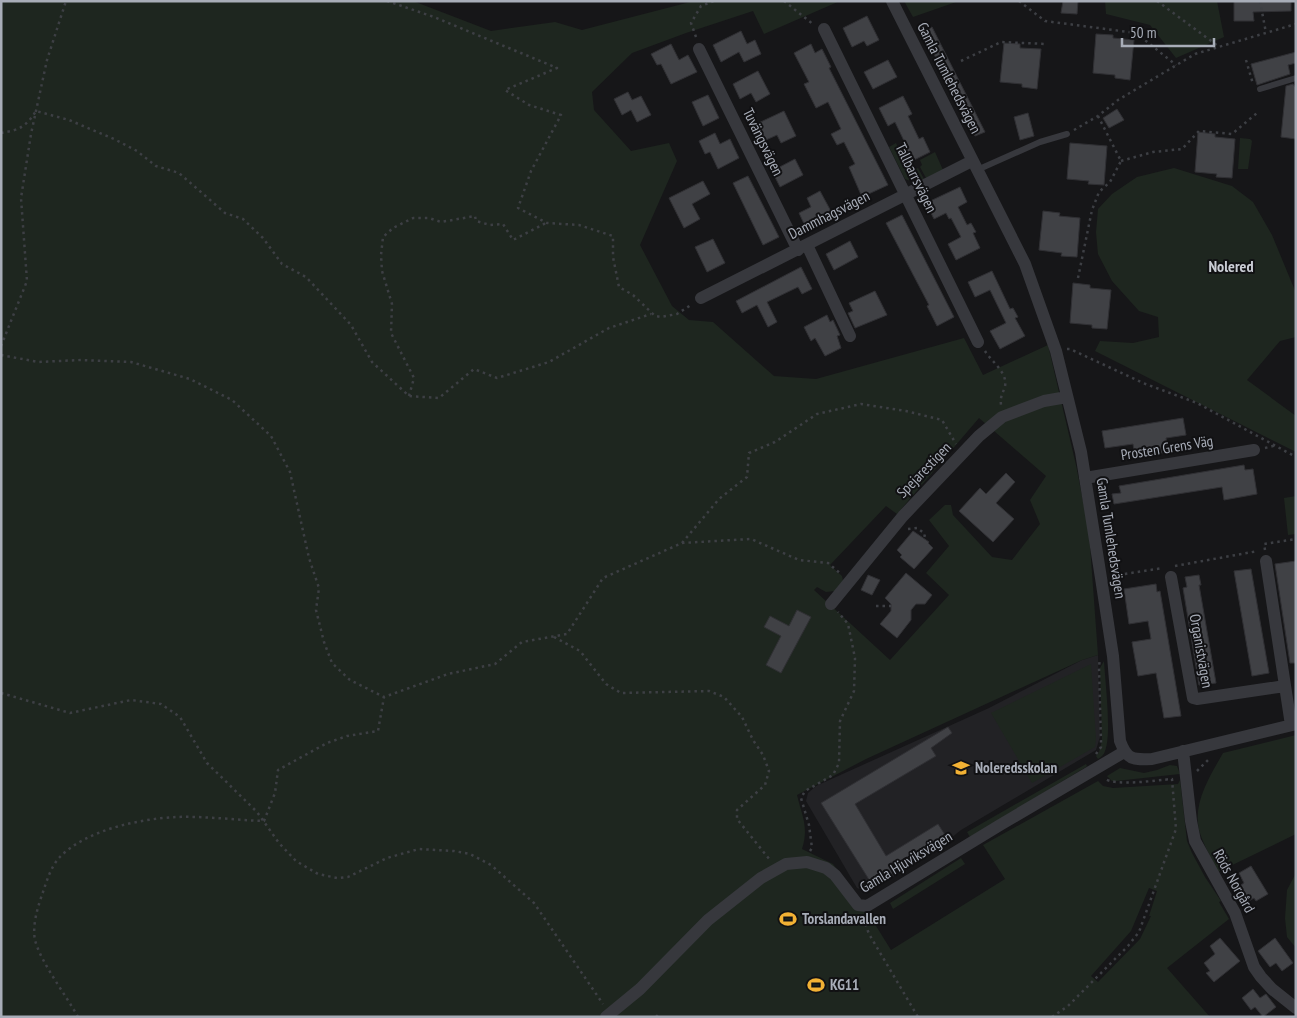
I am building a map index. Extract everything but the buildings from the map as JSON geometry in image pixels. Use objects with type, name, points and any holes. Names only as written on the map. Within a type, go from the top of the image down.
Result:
[{"type":"street","name":"Gamla Tumlehedsvägen","points":[[892,1],[1025,264],[1056,351],[1081,452],[1113,656],[1120,742],[1124,752]]},
{"type":"street","name":"Tallbarrsvägen","points":[[824,29],[978,342]]},
{"type":"street","name":"Tuvängsvägen","points":[[700,49],[850,336]]},
{"type":"street","name":"Dammhagsvägen","points":[[701,298],[907,195],[974,165]]},
{"type":"street","name":"Spejarestigen","points":[[830,604],[903,516],[979,436],[1002,417],[1044,401],[1067,397]]},
{"type":"street","name":"Prosten Grens Väg","points":[[1085,478],[1254,450]]},
{"type":"street","points":[[1124,752],[1137,760],[1152,759],[1294,724],[1285,686],[1266,556]]},
{"type":"street","name":"Organistvägen","points":[[1171,577],[1193,698],[1197,699],[1285,686]]},
{"type":"street","name":"Röds Norgård","points":[[1183,750],[1195,841],[1235,913],[1254,967],[1272,989],[1296,1008]]},
{"type":"street","name":"Gamla Hjuviksvägen","points":[[807,862],[817,864],[835,875],[854,901],[862,907],[867,906],[1124,752]]},
{"type":"street","points":[[608,1015],[640,989],[708,920],[761,878],[786,864],[807,862]]},
{"type":"lane","points":[[1260,89],[1296,78]]},
{"type":"lane","points":[[974,165],[1067,134]]},
{"type":"path","points":[[1,346],[27,281],[21,198],[47,60],[66,1]]},
{"type":"path","points":[[387,1],[557,68],[505,90],[529,105],[561,115],[531,171],[518,208],[547,223],[580,225],[614,236],[613,258],[618,287],[642,302],[651,314],[655,316],[661,318],[677,314],[701,298]]},
{"type":"path","points":[[700,49],[691,23],[701,6],[714,1]]},
{"type":"path","points":[[784,1],[813,25],[824,29]]},
{"type":"path","points":[[1019,1],[1045,21],[1136,33],[1176,65]]},
{"type":"path","points":[[1157,1],[1218,46]]},
{"type":"path","points":[[1260,1],[1266,33]]},
{"type":"path","points":[[1067,134],[1098,116],[1118,100],[1195,54],[1296,24]]},
{"type":"path","points":[[962,61],[1001,42],[1046,44]]},
{"type":"path","points":[[1246,60],[1253,85],[1260,89]]},
{"type":"path","points":[[1,133],[18,130],[29,122],[36,111]]},
{"type":"path","points":[[36,111],[69,120],[114,139],[156,166],[179,173],[225,212],[243,219],[264,238],[282,264],[306,278],[325,298],[351,326],[372,362],[409,396],[439,398],[474,369],[497,378],[549,362],[609,328],[651,314]]},
{"type":"path","points":[[1078,278],[1092,210],[1099,192],[1110,182],[1121,161],[1154,152],[1182,149],[1199,131],[1232,134],[1257,113]]},
{"type":"path","points":[[1098,116],[1121,161]]},
{"type":"path","points":[[409,396],[414,378],[391,333],[392,304],[382,271],[383,238],[393,228],[413,218],[429,218],[442,222],[475,216],[476,221],[490,225],[503,224],[513,240],[547,223]]},
{"type":"path","points":[[978,342],[1004,376],[1005,385],[1000,397],[1002,417]]},
{"type":"path","points":[[1056,351],[1070,349],[1143,383],[1196,403],[1296,457]]},
{"type":"path","points":[[1,355],[38,362],[81,360],[131,362],[190,379],[232,400],[271,436],[290,472],[309,558],[319,588],[316,610],[324,642],[332,663],[350,680],[384,697],[448,674],[495,664],[522,642],[567,634],[603,578],[682,543],[751,539],[799,560],[828,562],[850,581]]},
{"type":"path","points":[[682,543],[719,500],[747,477],[749,453],[775,442],[817,414],[861,404],[906,411],[942,420],[962,454]]},
{"type":"path","points":[[1101,578],[1266,556],[1264,544],[1296,539]]},
{"type":"path","points":[[807,862],[812,848],[809,825],[801,798],[804,791],[833,775],[840,763],[840,722],[854,691],[855,658],[848,624],[830,604]]},
{"type":"path","points":[[876,606],[891,606]]},
{"type":"path","points":[[552,636],[580,651],[606,684],[621,693],[709,691],[724,697],[742,717],[763,755],[769,771],[765,785],[737,810],[737,819],[767,854],[776,868]]},
{"type":"path","points":[[1090,757],[1101,747],[1100,658],[1113,656]]},
{"type":"path","points":[[1,693],[70,713],[131,700],[161,704],[180,717],[207,763],[257,812],[279,843],[296,861],[318,874],[337,878],[348,877],[387,858],[419,849],[454,850],[470,854],[491,865],[534,903],[608,1015]]},
{"type":"path","points":[[264,822],[275,793],[278,770],[327,743],[347,736],[378,731],[384,697]]},
{"type":"path","points":[[1052,1017],[1068,1006],[1128,946],[1139,932],[1176,829],[1172,779],[1107,781],[1098,769]]},
{"type":"path","points":[[78,1017],[42,956],[35,939],[36,910],[49,874],[58,859],[69,849],[94,835],[126,824],[176,817],[264,822]]},
{"type":"path","points":[[862,907],[864,922],[869,934],[918,1017]]},
{"type":"shaded area","points":[[1,1],[413,1],[491,31],[555,22],[582,30],[694,1],[840,1],[764,34],[753,11],[686,33],[632,53],[592,92],[594,110],[631,151],[669,143],[677,161],[640,245],[672,306],[689,320],[713,322],[774,376],[816,379],[964,338],[983,375],[1048,345],[1076,465],[1089,532],[1098,655],[1082,660],[866,759],[797,795],[805,828],[802,849],[833,864],[858,897],[891,950],[1005,879],[983,845],[1098,781],[1103,786],[1113,788],[1178,784],[1180,780],[1187,841],[1229,919],[1167,968],[1210,1017],[1,1017]],"holes":[[[979,418],[1046,476],[1030,500],[1040,524],[1012,560],[992,557],[953,515],[951,505],[945,505],[929,520],[949,546],[926,573],[949,595],[890,660],[814,590],[817,587],[826,592],[835,591],[843,581],[842,576],[830,565],[886,506],[897,514]],[[1149,888],[1157,891],[1149,916],[1151,916],[1140,939],[1098,982],[1091,976],[1131,931]]]},
{"type":"shaded area","points":[[904,1],[959,1],[913,17]]},
{"type":"shaded area","points":[[1105,1],[1217,1],[1224,37],[1176,58],[1150,25],[1106,14]]},
{"type":"shaded area","points":[[1240,138],[1252,141],[1248,169],[1238,169]]},
{"type":"shaded area","points":[[896,143],[908,172],[918,168],[924,179],[916,183],[905,179],[889,147]]},
{"type":"shaded area","points":[[935,152],[943,170],[926,178],[920,167],[922,165],[920,160]]},
{"type":"shaded area","points":[[1174,168],[1232,186],[1253,202],[1272,235],[1296,293],[1296,337],[1280,341],[1247,380],[1296,416],[1296,452],[1095,351],[1100,341],[1133,343],[1159,337],[1158,317],[1139,311],[1112,281],[1098,254],[1096,232],[1098,209],[1112,194],[1137,177]]},
{"type":"shaded area","points":[[1296,496],[1296,534],[1288,535],[1284,498]]},
{"type":"shaded area","name":"Noleredsskolan","points":[[1098,655],[1100,737],[1096,750],[961,830],[949,842],[875,888],[862,890],[857,888],[806,801],[808,793],[816,786],[989,708],[1082,660]]},
{"type":"shaded area","points":[[1104,661],[1108,732],[1105,752],[1098,759],[1096,756],[1102,741],[1100,668]]},
{"type":"shaded area","points":[[1091,664],[1095,747],[1032,783],[991,713]]},
{"type":"shaded area","points":[[1296,735],[1296,834],[1218,872],[1200,833],[1198,812],[1203,791],[1223,753]]},
{"type":"shaded area","points":[[1086,764],[1086,767],[970,837],[967,832]]},
{"type":"shaded area","points":[[1170,765],[1177,766],[1180,774],[1116,781],[1112,781],[1107,776],[1120,768],[1144,773]]},
{"type":"shaded area","points":[[961,858],[965,864],[893,909],[890,903]]},
{"type":"shaded area","points":[[1296,873],[1296,948],[1287,937],[1285,918],[1287,890]]},
{"type":"place","name":"Noleredsskolan","points":[[961,768]]},
{"type":"place","name":"Torslandavallen","points":[[788,919]]},
{"type":"place","name":"KG11","points":[[816,985]]},
{"type":"district","name":"Nolered","points":[[1231,266]]}]
